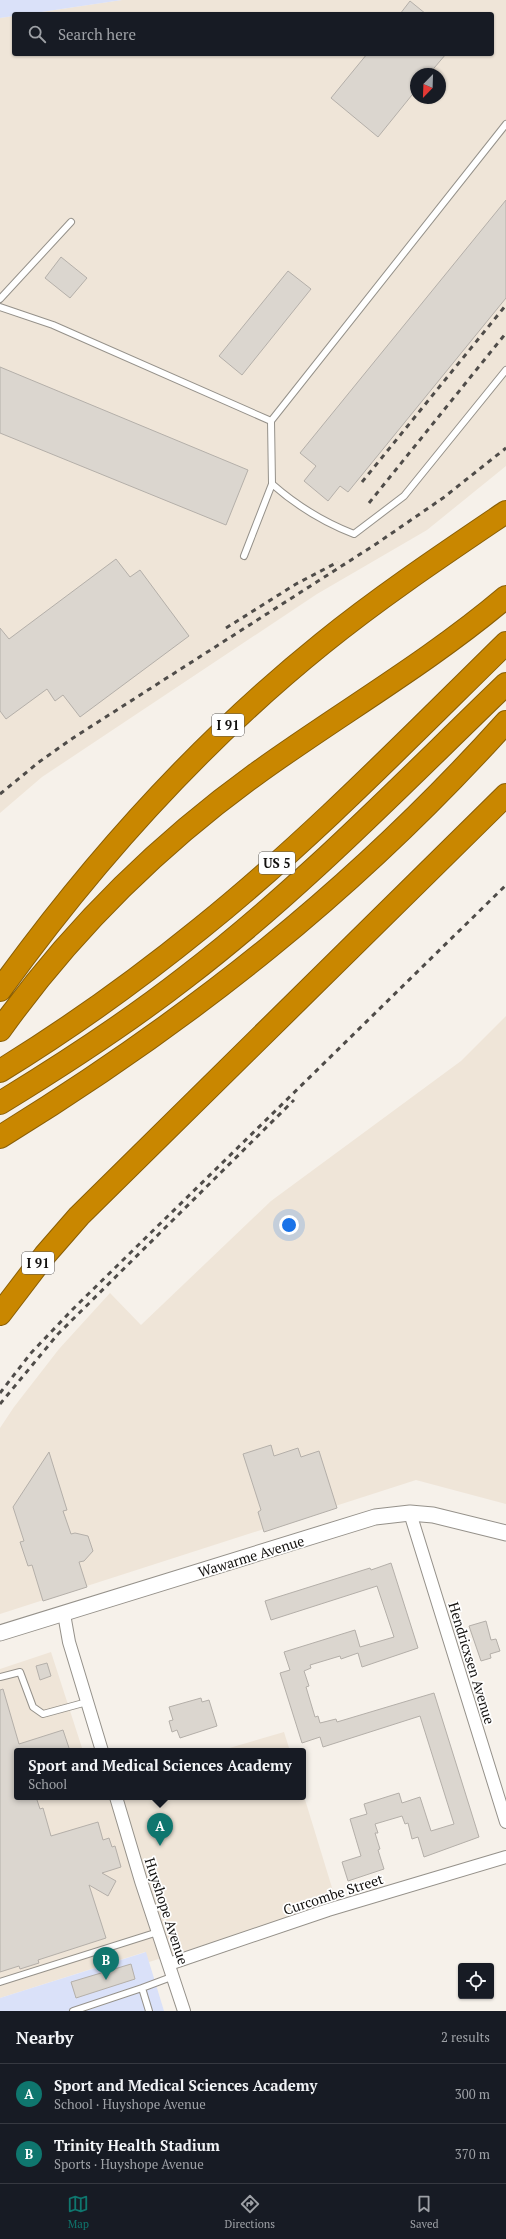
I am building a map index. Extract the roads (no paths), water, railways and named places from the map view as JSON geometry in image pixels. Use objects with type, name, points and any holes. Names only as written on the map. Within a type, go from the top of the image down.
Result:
[{"type":"highway","name":"I 91","points":[[0,990],[48,925],[102,858],[170,784],[234,720],[330,638],[403,583],[506,512]]},
{"type":"highway","points":[[0,1030],[27,993],[77,934],[127,882],[169,843],[257,774],[447,644],[506,597]]},
{"type":"highway","name":"US 5","points":[[0,1071],[24,1056],[153,966],[237,898],[320,823],[506,644]]},
{"type":"highway","points":[[4,1101],[115,1029],[186,977],[297,884],[506,684]]},
{"type":"highway","points":[[0,1137],[88,1082],[197,1005],[255,961],[358,872],[437,796],[506,722]]},
{"type":"highway","points":[[197,1005],[259,972],[313,927],[380,867],[506,745]]},
{"type":"highway","name":"I 91","points":[[0,1314],[44,1255],[79,1216],[506,795]]},
{"type":"street","name":"Wawarme Avenue","points":[[0,1633],[375,1517],[410,1513],[433,1514],[506,1533]]},
{"type":"street","name":"Hendricxsen Avenue","points":[[410,1513],[506,1822]]},
{"type":"street","points":[[64,1614],[69,1642],[101,1748]]},
{"type":"street","name":"Huyshope Avenue","points":[[117,1800],[141,1881],[174,1976],[184,2011]]},
{"type":"street","name":"Curcombe Street","points":[[169,1964],[328,1910],[506,1857]]},
{"type":"lane","points":[[244,556],[272,484],[271,421],[506,124]]},
{"type":"lane","points":[[0,299],[71,222]]},
{"type":"lane","points":[[0,307],[53,325],[271,421]]},
{"type":"lane","points":[[272,484],[290,501],[327,523],[354,534],[404,496],[506,370]]},
{"type":"lane","points":[[0,1678],[20,1672],[33,1707],[43,1714],[87,1702]]},
{"type":"lane","points":[[0,1982],[158,1932]]},
{"type":"lane","points":[[74,2011],[174,1976]]},
{"type":"lane","points":[[142,1988],[149,2011]]},
{"type":"railway","points":[[362,482],[506,305]]},
{"type":"railway","points":[[369,503],[506,333]]},
{"type":"railway","points":[[0,794],[39,762],[73,738],[376,544],[443,498],[506,448]]},
{"type":"railway","points":[[226,628],[296,584],[338,562]]},
{"type":"railway","points":[[0,1393],[31,1353],[73,1309],[506,885]]},
{"type":"railway","points":[[0,1404],[58,1334],[294,1100]]},
{"type":"place","name":"Sport and Medical Sciences Academy","points":[[160,1846]]},
{"type":"place","name":"Trinity Health Stadium","points":[[106,1980]]}]
